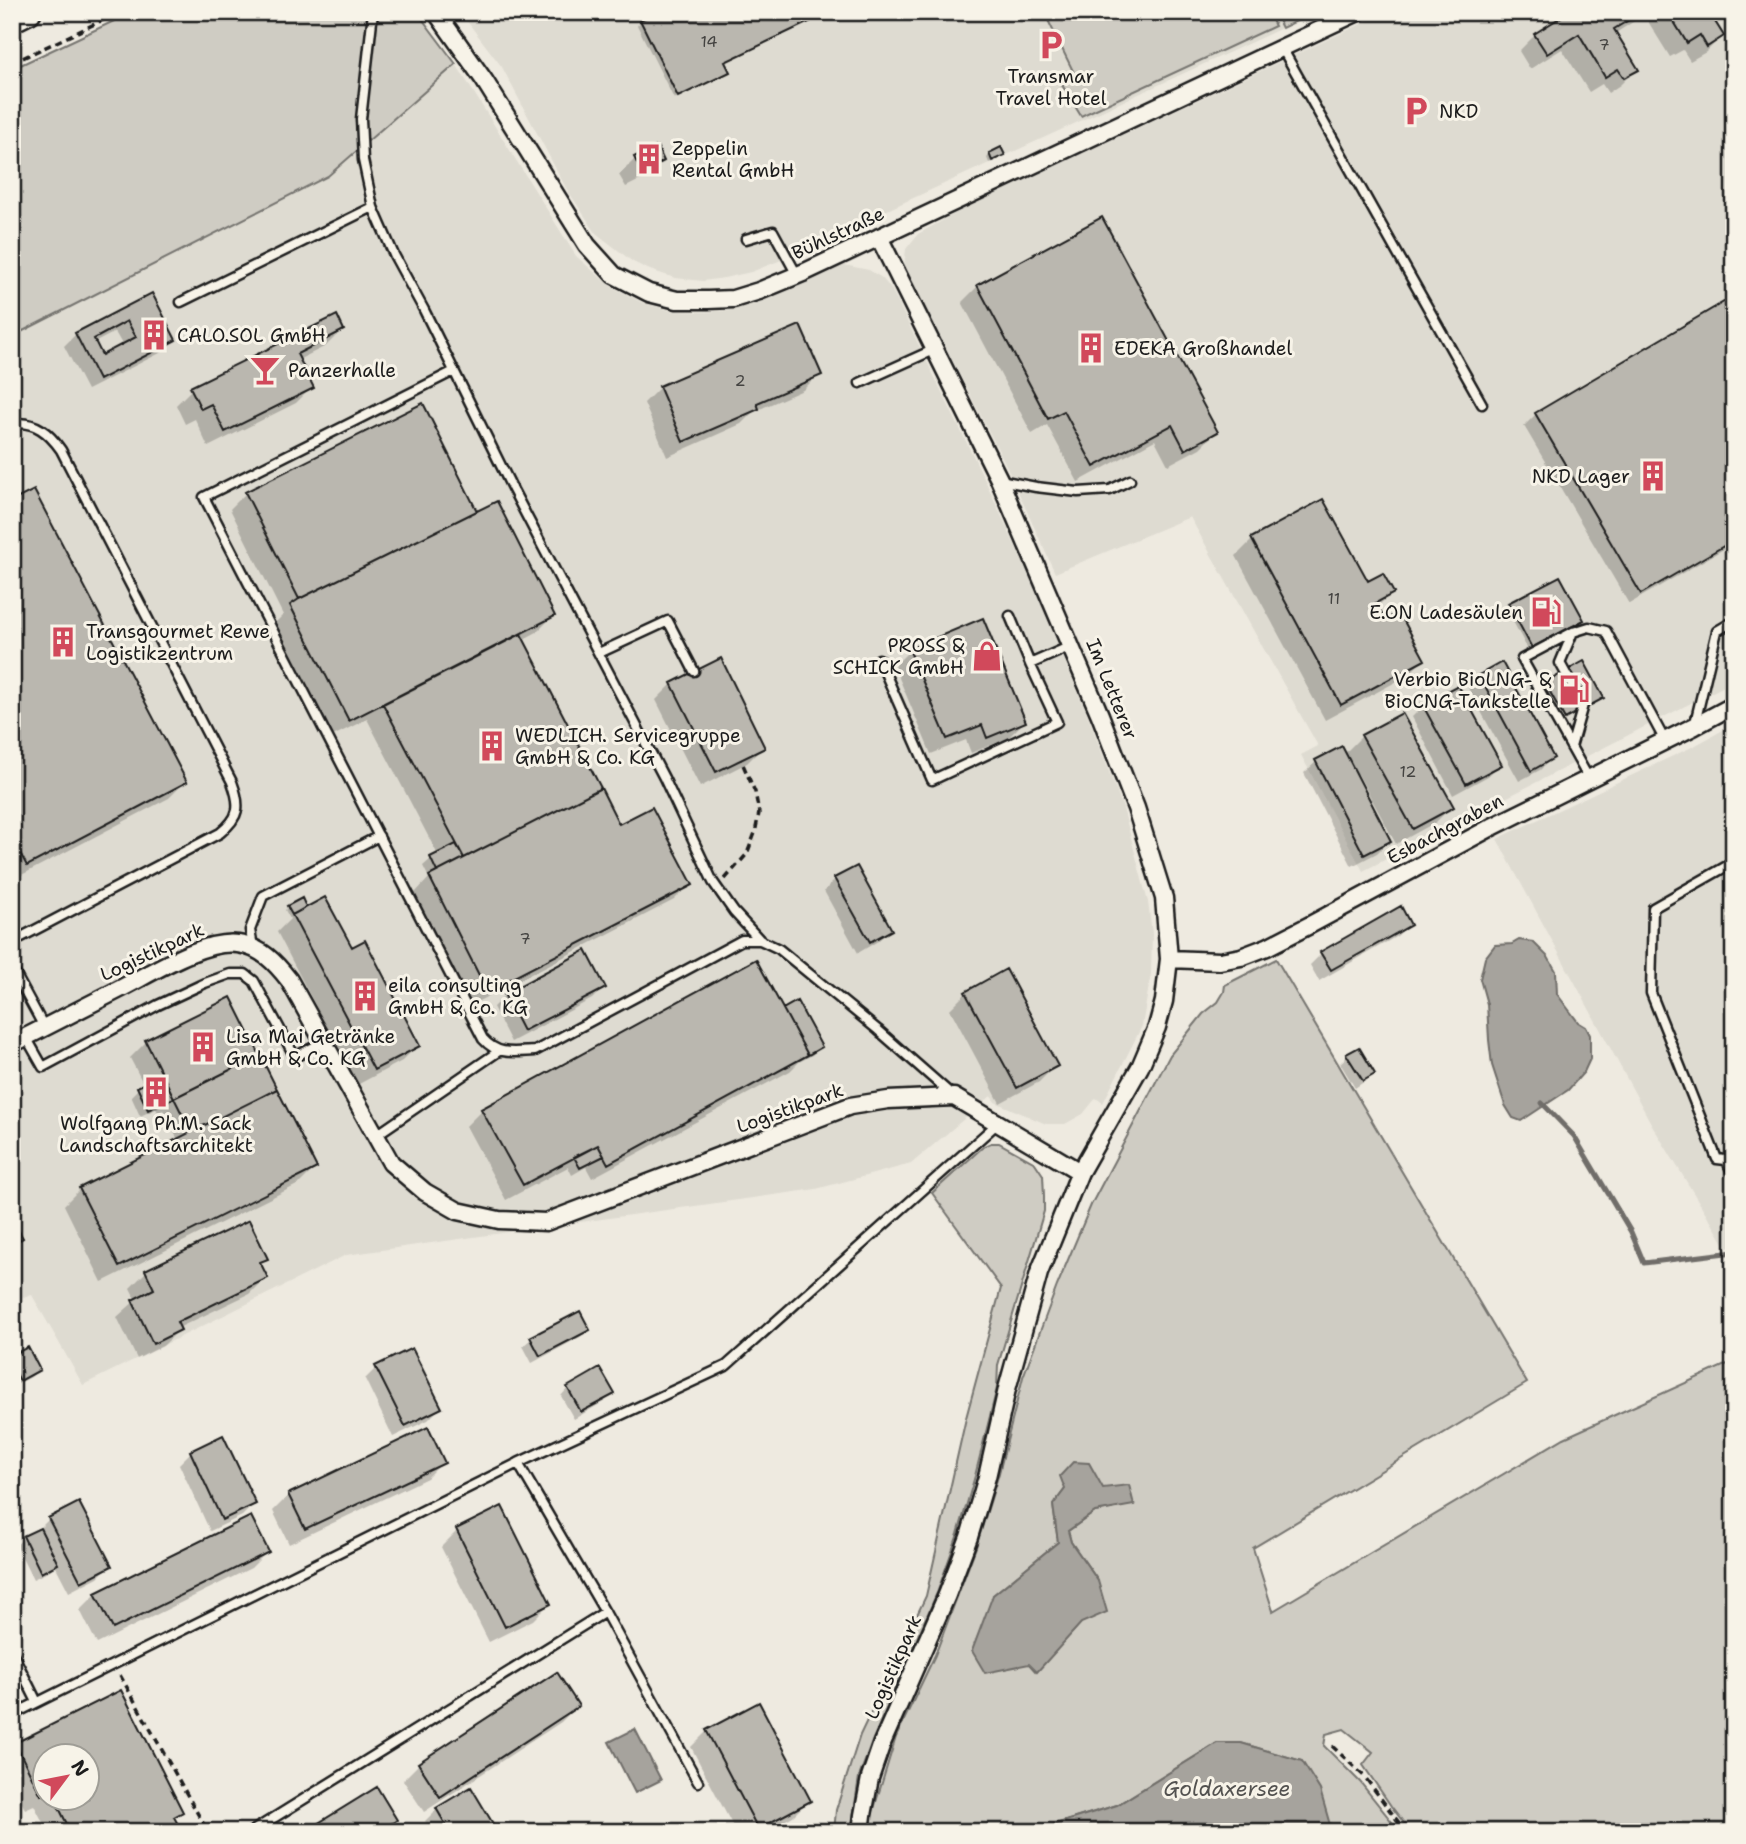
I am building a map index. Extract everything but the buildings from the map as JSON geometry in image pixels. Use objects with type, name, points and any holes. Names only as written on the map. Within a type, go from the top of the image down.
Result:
[{"type":"main road","points":[[12,21],[30,12]]},
{"type":"street","name":"Bühlstraße","points":[[436,12],[484,79],[587,245],[614,275],[649,293],[677,300],[733,299],[797,275],[1358,12]]},
{"type":"street","name":"Im Letterer","points":[[878,237],[999,479],[1118,761],[1164,898],[1169,959],[1164,1001],[1157,1027],[1140,1067],[1080,1172]]},
{"type":"street","name":"Esbachgraben","points":[[1169,959],[1220,961],[1241,957],[1267,947],[1492,827],[1734,705]]},
{"type":"street","name":"Logistikpark","points":[[19,1040],[201,949],[228,943],[253,947],[265,954],[282,971],[391,1163],[425,1192],[458,1211],[499,1220],[546,1222],[850,1106],[912,1098],[954,1097]]},
{"type":"street","points":[[954,1097],[1080,1172]]},
{"type":"street","name":"Logistikpark","points":[[861,1832],[870,1778],[882,1743],[947,1595],[969,1537],[1039,1273],[1080,1172]]},
{"type":"lane","points":[[373,12],[361,120],[363,160],[373,207],[394,255],[425,310],[513,490],[664,778],[718,889],[734,912],[760,940],[779,949],[803,968],[954,1097]]},
{"type":"lane","points":[[1282,48],[1482,404]]},
{"type":"lane","points":[[181,302],[373,207]]},
{"type":"lane","points":[[746,239],[773,231],[797,275]]},
{"type":"lane","points":[[860,383],[933,350]]},
{"type":"lane","points":[[454,371],[204,497],[483,1039],[499,1051],[535,1051],[742,940],[760,940]]},
{"type":"lane","points":[[12,424],[20,422],[34,425],[45,431],[61,450],[238,797],[234,820],[220,833],[12,942]]},
{"type":"lane","points":[[999,479],[1079,492],[1110,490],[1130,480]]},
{"type":"lane","points":[[880,659],[932,780],[1057,722],[1010,616]]},
{"type":"lane","points":[[599,653],[667,621],[694,671]]},
{"type":"lane","points":[[1695,726],[1717,631],[1734,621]]},
{"type":"lane","points":[[1589,779],[1522,659],[1573,632],[1589,627],[1606,631],[1665,741]]},
{"type":"lane","points":[[1571,747],[1583,705],[1560,663],[1573,632]]},
{"type":"lane","points":[[1030,664],[1071,646]]},
{"type":"lane","points":[[253,947],[250,930],[263,896],[379,836]]},
{"type":"lane","points":[[1734,862],[1653,908],[1651,993],[1717,1159],[1730,1157],[1734,1175]]},
{"type":"lane","points":[[12,968],[44,1027]]},
{"type":"lane","points":[[19,1040],[43,1067],[158,1005],[205,983],[230,974],[244,974],[254,981],[295,1057],[323,1042]]},
{"type":"lane","points":[[375,1136],[499,1051]]},
{"type":"lane","points":[[12,1715],[518,1463],[726,1366],[999,1122]]},
{"type":"lane","points":[[518,1463],[605,1612],[698,1782]]},
{"type":"lane","points":[[251,1832],[605,1612]]},
{"type":"lane","points":[[12,1652],[37,1702]]},
{"type":"path","points":[[12,63],[120,12]]},
{"type":"path","points":[[718,889],[747,854],[760,813],[755,792],[741,760]]},
{"type":"path","points":[[114,1664],[208,1832]]},
{"type":"path","points":[[1332,1746],[1364,1776],[1406,1832]]},
{"type":"path","points":[[1616,1832],[1617,1822]]},
{"type":"shaded area","points":[[133,12],[417,12],[456,64],[328,176],[13,336],[12,69]]},
{"type":"shaded area","points":[[460,12],[1274,12],[1282,28],[794,255],[751,272],[703,281],[675,278],[650,270],[633,262],[596,233],[566,188],[502,67]]},
{"type":"shaded area","points":[[1044,12],[1268,12],[1275,26],[1081,116],[1062,85],[1076,77]]},
{"type":"shaded area","points":[[1274,12],[1315,12],[1282,28]]},
{"type":"shaded area","points":[[1387,12],[1734,12],[1734,681],[1363,871],[1301,755],[1318,746],[1190,517],[1055,573],[1005,463],[904,266],[906,249],[918,234],[967,207]]},
{"type":"shaded area","points":[[456,64],[576,256],[609,285],[643,303],[673,311],[728,310],[761,301],[844,265],[869,270],[882,278],[892,290],[1030,578],[1123,808],[1148,902],[1152,933],[1151,974],[1142,1026],[1103,1103],[1096,1098],[1083,1114],[1065,1124],[1046,1124],[995,1102],[991,1096],[911,1164],[816,1189],[346,1255],[83,1385],[32,1295],[12,1301],[12,335],[328,176]]},
{"type":"shaded area","points":[[1734,724],[1734,1246],[1727,1248],[1652,1125],[1497,839],[1694,746]]},
{"type":"shaded area","points":[[1276,959],[1527,1383],[1253,1548],[1273,1611],[1564,1438],[1734,1361],[1734,1832],[1411,1832],[1363,1765],[1373,1752],[1344,1729],[1326,1734],[1324,1746],[1360,1782],[1400,1832],[1332,1832],[1302,1761],[1241,1743],[1217,1743],[1117,1805],[1030,1832],[871,1832],[872,1815],[896,1737],[935,1655],[976,1547],[999,1473],[1023,1377],[1057,1286],[1091,1205],[1170,1055],[1203,1014],[1218,1002],[1225,985]],"holes":[[[1103,1488],[1134,1504],[1095,1512],[1068,1531],[1071,1542],[1098,1581],[1081,1623],[1036,1672],[1029,1664],[993,1595],[1058,1542],[1053,1505],[1065,1489]]]},
{"type":"shaded area","points":[[999,1143],[1035,1163],[1043,1175],[1044,1211],[998,1365],[997,1388],[958,1534],[937,1593],[859,1777],[851,1832],[834,1832],[836,1810],[860,1735],[926,1596],[966,1418],[1001,1288],[932,1193],[984,1146]]},
{"type":"water","points":[[1519,940],[1533,942],[1548,957],[1556,971],[1557,994],[1590,1035],[1590,1059],[1584,1072],[1568,1090],[1521,1121],[1513,1118],[1505,1105],[1492,1065],[1487,1004],[1480,979],[1485,958],[1495,945],[1512,944]]},
{"type":"water","points":[[1073,1462],[1089,1463],[1103,1488],[1129,1485],[1134,1505],[1095,1512],[1068,1531],[1071,1542],[1098,1581],[1107,1612],[1081,1623],[1037,1672],[1029,1664],[985,1673],[972,1651],[993,1595],[1058,1542],[1053,1505],[1065,1489],[1060,1476]]},
{"type":"water","points":[[635,1729],[661,1780],[635,1793],[609,1742]]},
{"type":"water","name":"Goldaxersee","points":[[1217,1743],[1241,1743],[1302,1761],[1320,1790],[1332,1832],[1030,1832],[1117,1805]]},
{"type":"waterway","points":[[1542,1103],[1574,1136],[1631,1232],[1644,1263],[1734,1252]]},
{"type":"place","name":"Transmar Travel Hotel","points":[[1051,45]]},
{"type":"place","name":"NKD","points":[[1416,111]]},
{"type":"place","name":"Zeppelin Rental GmbH","points":[[649,159]]},
{"type":"place","name":"CALO.SOL GmbH","points":[[154,335]]},
{"type":"place","name":"EDEKA Großhandel","points":[[1091,348]]},
{"type":"place","name":"Panzerhalle","points":[[265,370]]},
{"type":"place","name":"NKD Lager","points":[[1653,476]]},
{"type":"place","name":"E.ON Ladesäulen","points":[[1546,612]]},
{"type":"place","name":"Transgourmet Rewe Logistikzentrum","points":[[63,642]]},
{"type":"place","name":"PROSS & SCHICK GmbH","points":[[987,656]]},
{"type":"place","name":"Verbio BioLNG- & BioCNG-Tankstelle","points":[[1574,690]]},
{"type":"place","name":"WEDLICH. Servicegruppe GmbH & Co. KG","points":[[492,746]]},
{"type":"place","name":"eila consulting GmbH & Co. KG","points":[[365,996]]},
{"type":"place","name":"Lisa Mai Getränke GmbH & Co. KG","points":[[203,1047]]},
{"type":"place","name":"Wolfgang Ph.M. Sack Landschaftsarchitekt","points":[[156,1092]]}]
